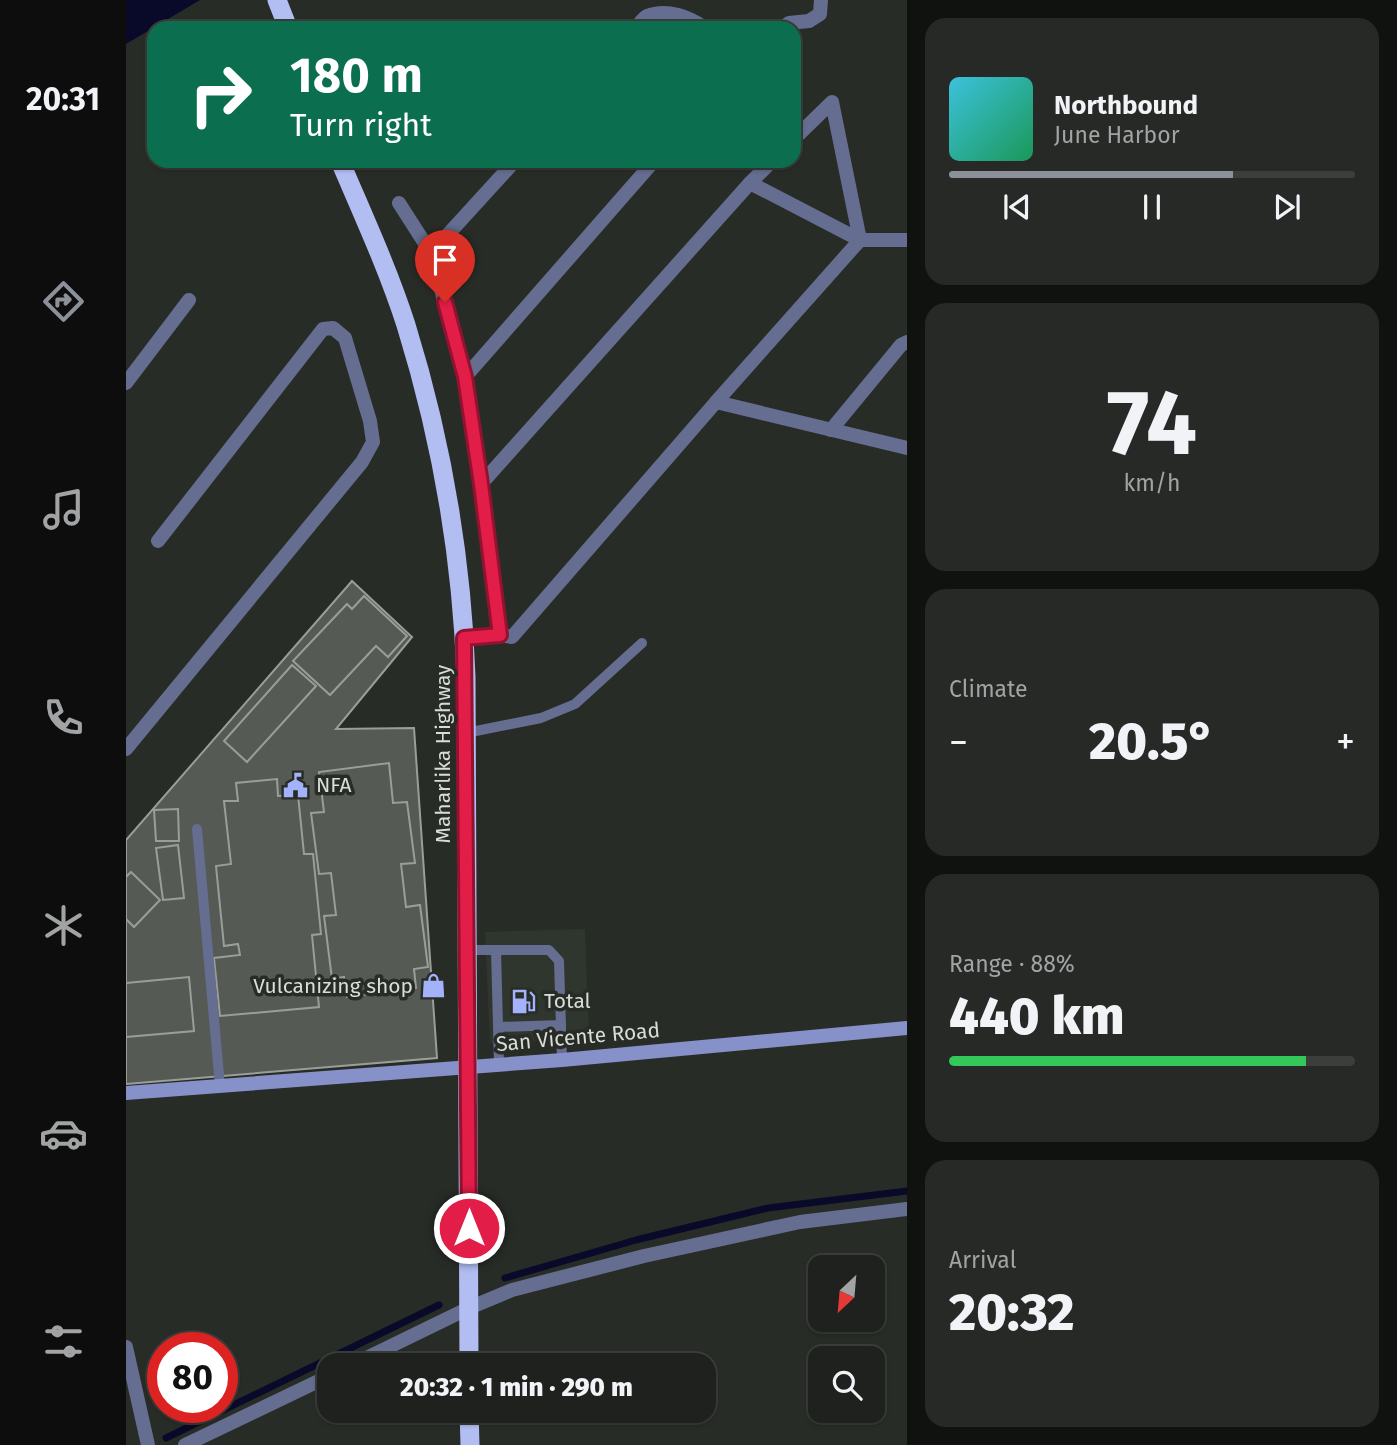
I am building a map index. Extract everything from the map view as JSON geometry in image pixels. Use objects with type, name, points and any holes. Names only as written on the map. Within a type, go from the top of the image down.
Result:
[{"type":"highway","points":[[277,0],[285,21]]},
{"type":"highway","name":"Maharlika Highway","points":[[343,168],[391,282],[424,387],[446,491],[461,597],[466,733],[469,1353]]},
{"type":"highway","points":[[470,1423],[470,1445]]},
{"type":"main road","name":"San Vicente Road","points":[[126,1094],[562,1060],[907,1028]]},
{"type":"street","points":[[801,22],[809,21],[820,14],[821,0]]},
{"type":"street","points":[[642,21],[646,17],[669,12],[694,21]]},
{"type":"street","points":[[801,132],[832,102],[860,240]]},
{"type":"street","points":[[431,253],[508,168]]},
{"type":"street","points":[[465,377],[648,168]]},
{"type":"street","points":[[481,484],[765,168]]},
{"type":"street","points":[[750,183],[860,240],[907,240]]},
{"type":"street","points":[[399,203],[431,253],[465,377],[500,635]]},
{"type":"street","points":[[464,638],[500,635],[512,637],[860,240]]},
{"type":"street","points":[[126,383],[189,300]]},
{"type":"street","points":[[126,749],[362,462],[373,443],[370,421],[345,338],[333,328],[323,329],[158,541]]},
{"type":"street","points":[[831,430],[901,345],[907,342]]},
{"type":"street","points":[[716,402],[907,448]]},
{"type":"street","points":[[377,1353],[512,1290],[657,1253],[800,1222],[907,1209]]},
{"type":"street","points":[[126,1347],[148,1445]]},
{"type":"street","points":[[185,1445],[317,1382]]},
{"type":"lane","points":[[466,733],[541,718],[575,704],[642,643]]},
{"type":"lane","points":[[197,829],[220,1087]]},
{"type":"lane","points":[[466,950],[549,950],[559,961],[562,1060]]},
{"type":"lane","points":[[496,950],[499,1065]]},
{"type":"lane","points":[[498,1027],[561,1026]]},
{"type":"shaded area","points":[[585,929],[589,1040],[490,1043],[485,932]]},
{"type":"water","points":[[126,0],[200,0],[165,21],[147,21],[147,32],[126,44]]},
{"type":"building","name":"NFA","points":[[352,581],[412,637],[336,729],[414,728],[437,1058],[126,1084],[126,840]]},
{"type":"building","points":[[364,596],[407,636],[388,657],[376,646],[330,695],[293,661],[347,604],[352,609]]},
{"type":"building","points":[[292,665],[316,686],[247,762],[224,741]]},
{"type":"building","points":[[389,763],[393,803],[407,802],[415,863],[401,864],[406,907],[420,905],[428,967],[414,969],[416,988],[347,997],[344,977],[332,979],[324,916],[336,915],[331,873],[319,874],[311,813],[324,812],[319,772]]},
{"type":"building","points":[[277,779],[278,796],[298,795],[304,854],[313,854],[321,934],[312,935],[319,1007],[220,1016],[214,958],[240,955],[238,944],[224,946],[216,866],[231,864],[224,801],[238,801],[236,783]]},
{"type":"building","points":[[178,809],[179,841],[156,841],[154,810]]},
{"type":"building","points":[[178,845],[184,898],[163,900],[156,848]]},
{"type":"building","points":[[131,872],[160,900],[134,927],[126,919],[126,877]]},
{"type":"building","points":[[189,977],[194,1031],[126,1037],[126,983]]},
{"type":"waterway","points":[[505,1278],[636,1240],[768,1208],[907,1191]]},
{"type":"waterway","points":[[166,1438],[439,1305]]},
{"type":"place","name":"NFA","points":[[296,785]]},
{"type":"place","name":"Vulcanizing shop","points":[[433,986]]},
{"type":"place","name":"Total","points":[[524,1001]]},
{"type":"route","points":[[445,302],[465,377],[500,635],[464,638],[469,1228]]}]
